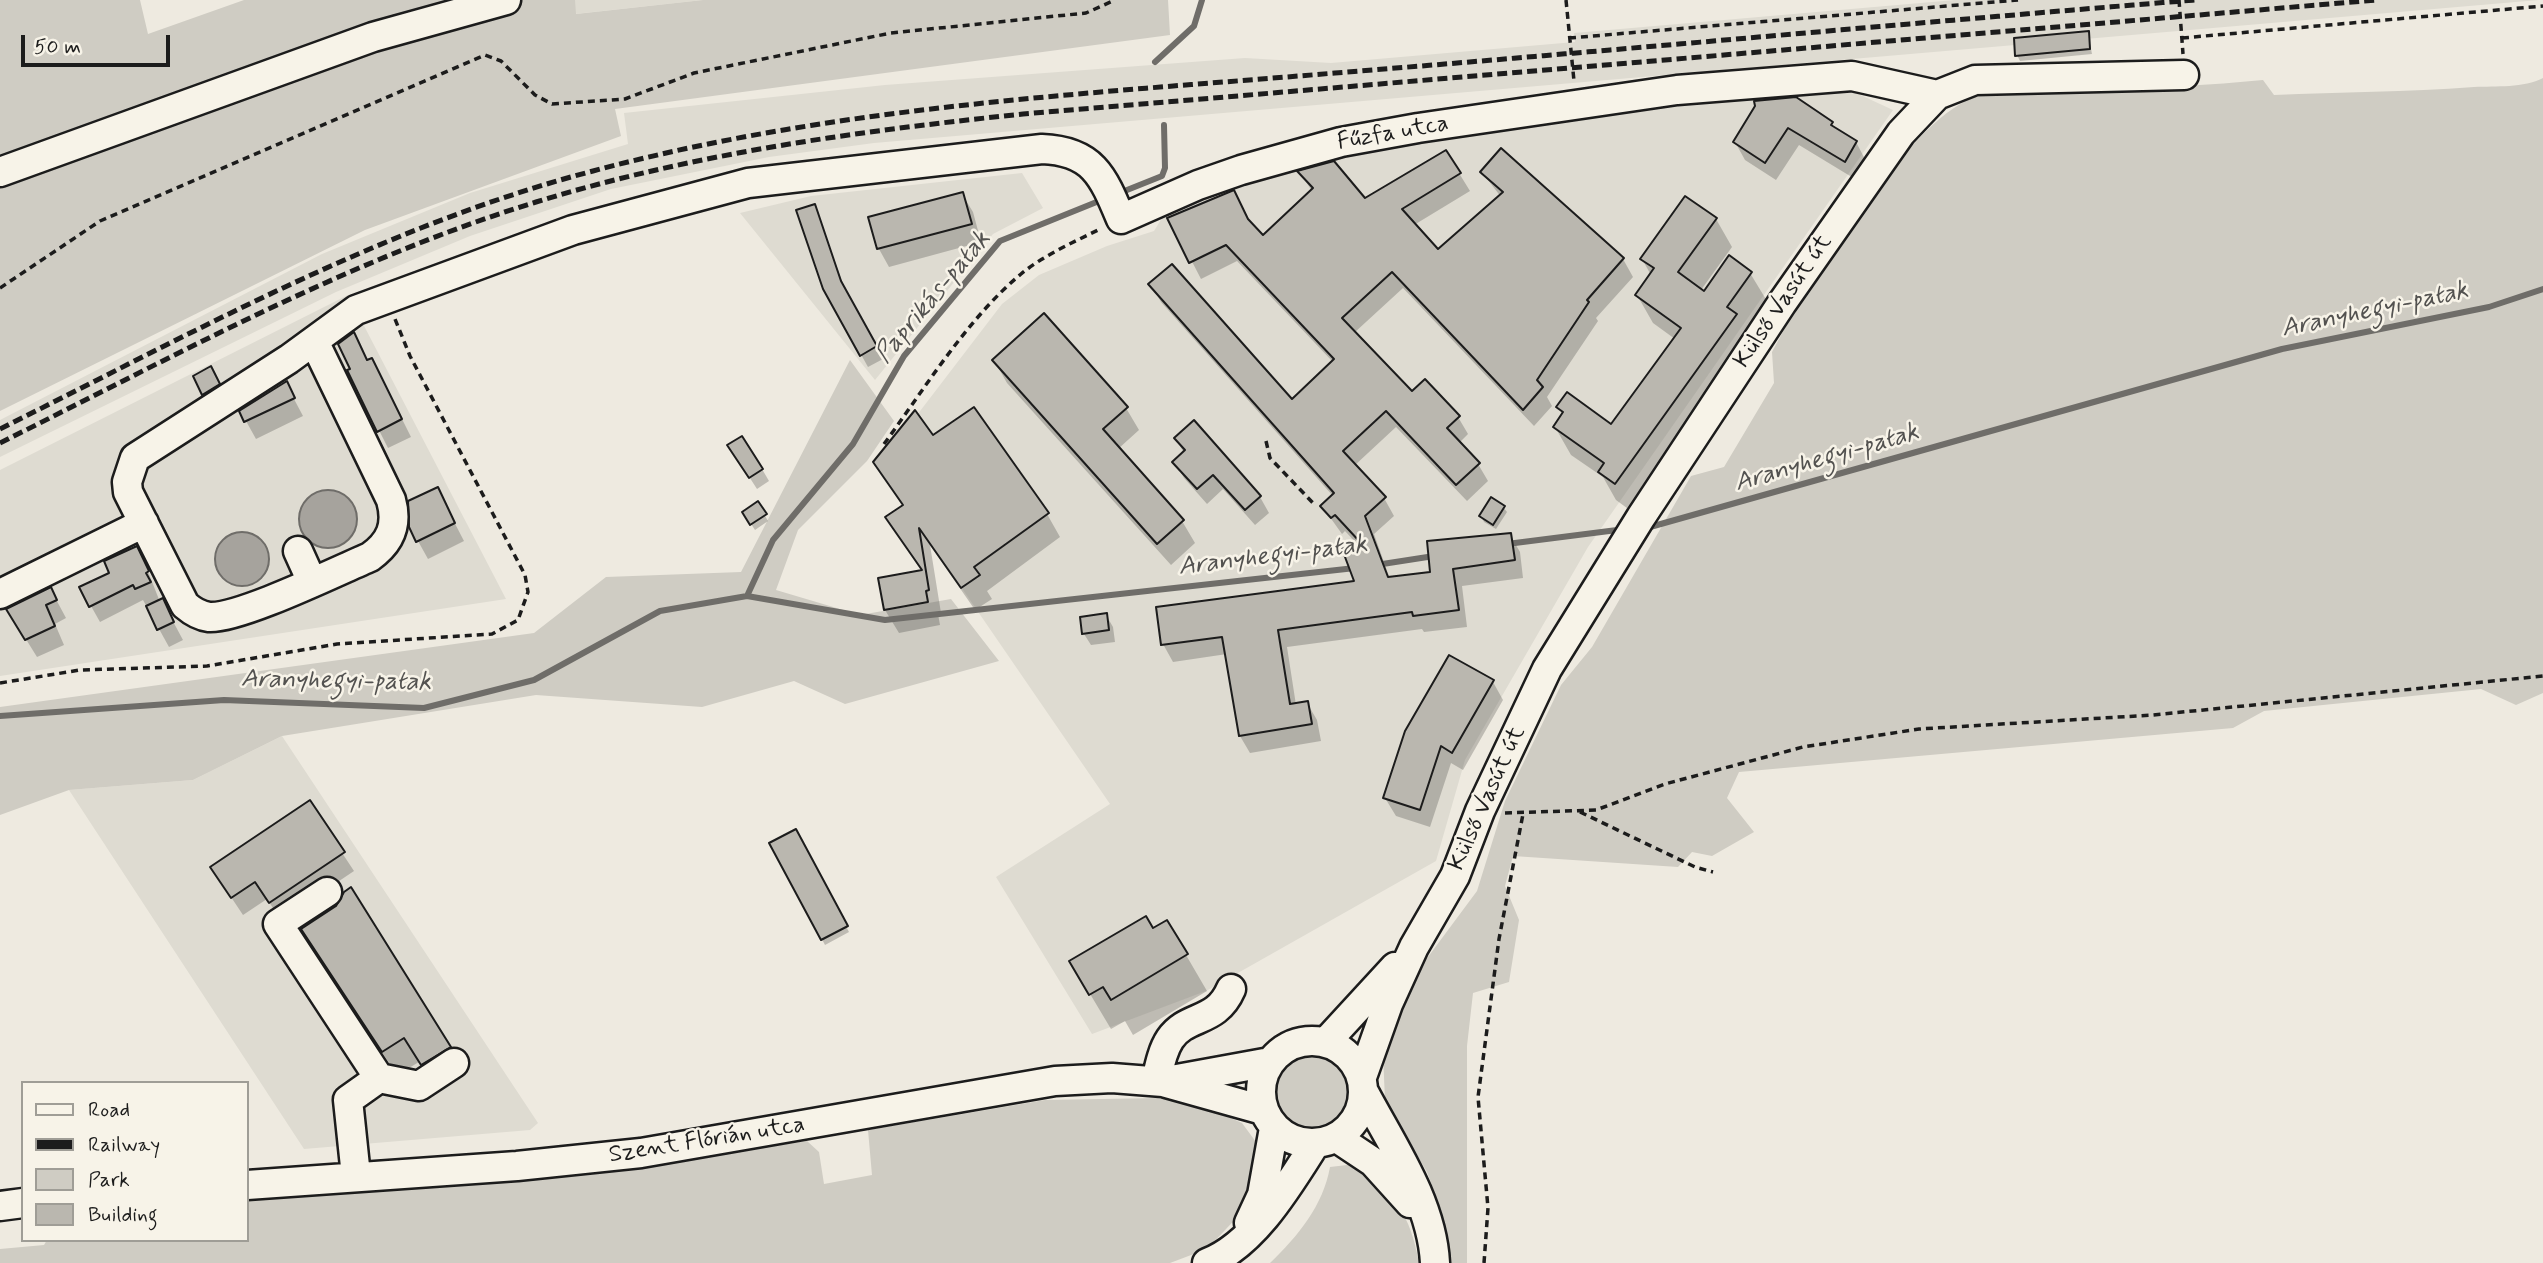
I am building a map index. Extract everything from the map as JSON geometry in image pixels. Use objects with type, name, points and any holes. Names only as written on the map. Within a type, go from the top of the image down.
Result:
[{"type":"street","points":[[0,172],[373,37],[506,0]]},
{"type":"street","points":[[1937,95],[1975,80],[2184,75]]},
{"type":"street","name":"Fűzfa utca","points":[[1118,212],[1341,142],[1676,90],[1852,76],[1937,95]]},
{"type":"street","name":"Külső Vasút út","points":[[1363,1085],[1388,1004],[1414,947],[1455,876],[1480,811],[1547,668],[1640,517],[1782,303],[1901,133],[1937,95]]},
{"type":"street","points":[[314,341],[383,481],[395,513],[391,535],[382,548],[370,557],[312,582],[224,616],[208,617],[194,613],[185,606],[128,492],[127,482],[135,457],[314,341],[356,310],[573,230],[748,183],[1042,149],[1064,150],[1084,158],[1101,177],[1118,212]]},
{"type":"street","points":[[0,594],[144,523]]},
{"type":"street","points":[[298,551],[312,582]]},
{"type":"street","points":[[327,892],[278,924],[379,1078],[419,1086],[454,1063]]},
{"type":"street","name":"Külső Vasút út","points":[[1326,1042],[1414,947]]},
{"type":"street","points":[[1160,1081],[1170,1039],[1180,1030],[1224,1006],[1231,989]]},
{"type":"street","points":[[1242,1238],[1262,1195],[1269,1119],[1260,1089],[1270,1062],[1292,1045],[1310,1041],[1326,1042],[1344,1051],[1355,1063],[1363,1085],[1407,1171],[1431,1230],[1435,1263]]},
{"type":"street","name":"Szent Flórián utca","points":[[248,1185],[517,1166],[641,1153],[1055,1081],[1112,1078],[1160,1081],[1270,1062]]},
{"type":"street","points":[[356,1176],[348,1100],[379,1078]]},
{"type":"street","name":"Szent Flórián utca","points":[[1160,1081],[1269,1119]]},
{"type":"street","points":[[1207,1263],[1242,1238],[1272,1210],[1326,1141],[1354,1124],[1363,1085]]},
{"type":"street","points":[[1269,1119],[1294,1141],[1326,1141],[1373,1162],[1393,1181],[1431,1230]]},
{"type":"street","points":[[0,1206],[21,1203]]},
{"type":"path","points":[[0,288],[100,221],[485,55],[501,61],[535,95],[552,104],[625,99],[694,73],[851,41],[891,33],[1086,13],[1115,0]]},
{"type":"path","points":[[1566,0],[1572,73]]},
{"type":"path","points":[[1569,38],[2018,0]]},
{"type":"path","points":[[2179,0],[2181,28]]},
{"type":"path","points":[[2182,38],[2543,6]]},
{"type":"path","points":[[884,444],[968,330],[1021,274],[1118,212]]},
{"type":"path","points":[[1266,441],[1270,458],[1313,503]]},
{"type":"path","points":[[1480,811],[1523,814],[1596,810],[1665,784],[1803,747],[1919,729],[2153,715],[2543,676]]},
{"type":"path","points":[[1578,811],[1695,867],[1713,872]]},
{"type":"path","points":[[1484,1263],[1488,1208],[1478,1097],[1499,939],[1523,814]]},
{"type":"shaded area","points":[[575,0],[703,0],[575,14]]},
{"type":"shaded area","points":[[1955,0],[2539,0],[874,143],[769,157],[611,189],[470,236],[336,292],[0,457],[0,420],[322,254],[470,193],[628,144],[624,113],[885,85],[1245,58],[1331,63],[1575,42],[1574,33]]},
{"type":"shaded area","points":[[1841,86],[1893,110],[1588,547],[1465,760],[1436,861],[1206,991],[1092,1034],[996,877],[1110,804],[878,466],[1002,304],[1039,275],[1107,246],[1154,231],[1165,213],[1198,196],[1291,166],[1433,134],[1610,107]]},
{"type":"shaded area","points":[[1022,173],[1043,208],[993,234],[875,380],[740,213],[811,196]]},
{"type":"shaded area","points":[[348,295],[506,599],[0,676],[0,470]]},
{"type":"shaded area","points":[[328,490],[339,492],[352,503],[357,519],[355,530],[344,543],[328,548],[317,546],[304,535],[299,519],[301,508],[312,495]]},
{"type":"shaded area","points":[[242,532],[261,540],[269,559],[261,578],[242,586],[223,578],[215,559],[223,540]]},
{"type":"shaded area","points":[[282,736],[538,1123],[530,1130],[304,1149],[69,790],[193,780]]},
{"type":"green space","points":[[0,0],[140,0],[148,34],[244,0],[575,0],[576,14],[703,0],[1168,0],[1170,35],[615,109],[621,136],[365,230],[0,411]]},
{"type":"green space","points":[[2543,78],[2543,693],[2516,705],[2481,689],[2264,711],[2233,728],[1739,772],[1727,798],[1754,832],[1712,856],[1692,852],[1678,867],[1513,856],[1505,886],[1519,920],[1509,982],[1473,993],[1467,1046],[1467,1263],[1446,1263],[1442,1213],[1427,1172],[1385,1101],[1383,1053],[1393,1020],[1425,961],[1477,891],[1505,801],[1561,685],[1592,647],[1691,476],[1724,467],[1774,383],[1772,352],[1786,326],[1869,200],[1920,137],[1946,113],[1972,98],[2021,88],[2144,88],[2263,80],[2274,95],[2510,86]]},
{"type":"green space","points":[[850,360],[894,421],[867,461],[798,530],[776,590],[860,615],[951,599],[999,661],[845,704],[794,681],[702,707],[536,695],[282,736],[193,780],[69,790],[0,815],[0,707],[534,633],[606,577],[741,572]]},
{"type":"green space","points":[[1317,1054],[1330,1060],[1341,1071],[1347,1084],[1345,1107],[1330,1124],[1317,1130],[1301,1130],[1288,1124],[1273,1107],[1271,1084],[1277,1071],[1294,1056]]},
{"type":"green space","points":[[1158,1098],[1201,1105],[1242,1123],[1256,1142],[1261,1180],[1246,1208],[1207,1249],[1170,1263],[0,1263],[0,1249],[44,1245],[46,1242],[248,1242],[248,1196],[647,1165],[807,1141],[819,1152],[824,1184],[872,1175],[868,1130],[1045,1100]]},
{"type":"green space","points":[[1356,1164],[1391,1196],[1399,1207],[1411,1231],[1419,1263],[1270,1263],[1308,1220],[1322,1195],[1330,1167]]},
{"type":"building","points":[[2089,31],[2090,49],[2015,56],[2014,38]]},
{"type":"building","points":[[1796,97],[1833,122],[1831,125],[1857,141],[1845,162],[1788,128],[1765,163],[1733,142],[1755,106],[1754,101]]},
{"type":"building","points":[[1501,148],[1624,258],[1587,300],[1589,302],[1537,380],[1543,387],[1523,410],[1392,272],[1342,318],[1412,391],[1425,379],[1460,416],[1447,428],[1480,463],[1456,485],[1386,411],[1343,451],[1386,497],[1365,516],[1388,577],[1430,572],[1427,541],[1511,533],[1515,560],[1453,569],[1459,610],[1413,616],[1412,612],[1278,630],[1290,704],[1308,701],[1312,724],[1239,736],[1222,637],[1161,645],[1156,607],[1354,581],[1342,549],[1360,542],[1335,515],[1331,518],[1320,506],[1334,493],[1148,284],[1172,264],[1292,399],[1334,359],[1226,245],[1189,263],[1167,218],[1234,190],[1248,219],[1263,235],[1313,188],[1297,171],[1334,161],[1365,198],[1446,150],[1461,173],[1402,209],[1438,249],[1503,192],[1480,172]]},
{"type":"building","points":[[963,192],[972,224],[877,249],[868,217]]},
{"type":"building","points":[[1685,196],[1717,218],[1678,272],[1704,291],[1729,255],[1752,272],[1727,307],[1737,314],[1615,484],[1598,472],[1604,463],[1553,427],[1563,412],[1556,407],[1567,392],[1611,424],[1681,328],[1635,295],[1654,268],[1640,259]]},
{"type":"building","points":[[815,204],[841,281],[877,346],[860,356],[823,289],[796,210]]},
{"type":"building","points":[[1044,313],[1128,407],[1103,429],[1184,520],[1157,544],[992,360]]},
{"type":"building","points":[[354,332],[367,360],[372,358],[402,419],[377,432],[347,370],[350,369],[338,344]]},
{"type":"building","points":[[211,366],[220,384],[202,395],[193,376]]},
{"type":"building","points":[[287,381],[295,398],[244,422],[239,411]]},
{"type":"building","points":[[974,407],[1049,513],[974,567],[980,575],[961,588],[919,528],[929,590],[926,591],[928,602],[884,610],[878,578],[922,570],[885,517],[903,505],[873,462],[915,410],[933,435]]},
{"type":"building","points":[[1194,420],[1261,496],[1245,510],[1213,475],[1197,489],[1172,462],[1185,450],[1174,438]]},
{"type":"building","points":[[742,436],[763,469],[749,478],[727,445]]},
{"type":"building","points":[[438,487],[455,523],[416,542],[409,527],[408,501]]},
{"type":"building","points":[[1491,497],[1505,506],[1493,525],[1479,516]]},
{"type":"building","points":[[758,501],[767,514],[750,525],[742,512]]},
{"type":"building","points":[[137,546],[149,571],[146,573],[151,582],[135,589],[133,585],[89,607],[79,587],[109,573],[104,561]]},
{"type":"building","points":[[51,587],[57,600],[46,605],[55,626],[25,640],[6,609]]},
{"type":"building","points":[[163,598],[174,622],[157,630],[146,606]]},
{"type":"building","points":[[1107,613],[1109,630],[1082,634],[1080,617]]},
{"type":"building","points":[[1449,655],[1494,680],[1452,753],[1441,746],[1420,810],[1383,798],[1405,731]]},
{"type":"building","points":[[310,800],[345,852],[269,903],[255,882],[231,898],[210,867]]},
{"type":"building","points":[[796,829],[848,926],[821,940],[769,843]]},
{"type":"building","points":[[351,887],[451,1047],[421,1065],[404,1038],[382,1052],[301,929],[336,906],[344,892]]},
{"type":"building","points":[[1146,916],[1153,928],[1167,920],[1188,954],[1111,1000],[1103,987],[1089,995],[1069,961]]},
{"type":"waterway","name":"Paprikás-patak","points":[[1155,62],[1194,26],[1202,0]]},
{"type":"waterway","name":"Paprikás-patak","points":[[1117,194],[1162,176],[1165,168],[1164,125]]},
{"type":"waterway","name":"Paprikás-patak","points":[[747,596],[773,540],[853,444],[904,356],[1000,241],[1104,199]]},
{"type":"waterway","name":"Aranyhegyi-patak","points":[[1643,529],[2282,349],[2489,307],[2543,289]]},
{"type":"waterway","name":"Aranyhegyi-patak","points":[[1507,544],[1625,529]]},
{"type":"waterway","name":"Aranyhegyi-patak","points":[[1376,565],[1434,556]]},
{"type":"waterway","name":"Aranyhegyi-patak","points":[[0,716],[224,700],[424,708],[534,680],[660,611],[747,596],[885,620],[1355,568]]},
{"type":"railway","points":[[0,429],[290,285],[439,221],[515,194],[593,171],[776,131],[868,117],[1055,96],[2195,0]]},
{"type":"railway","points":[[0,443],[263,312],[398,252],[466,225],[536,202],[656,170],[717,157],[839,136],[1023,114],[2377,0]]}]
